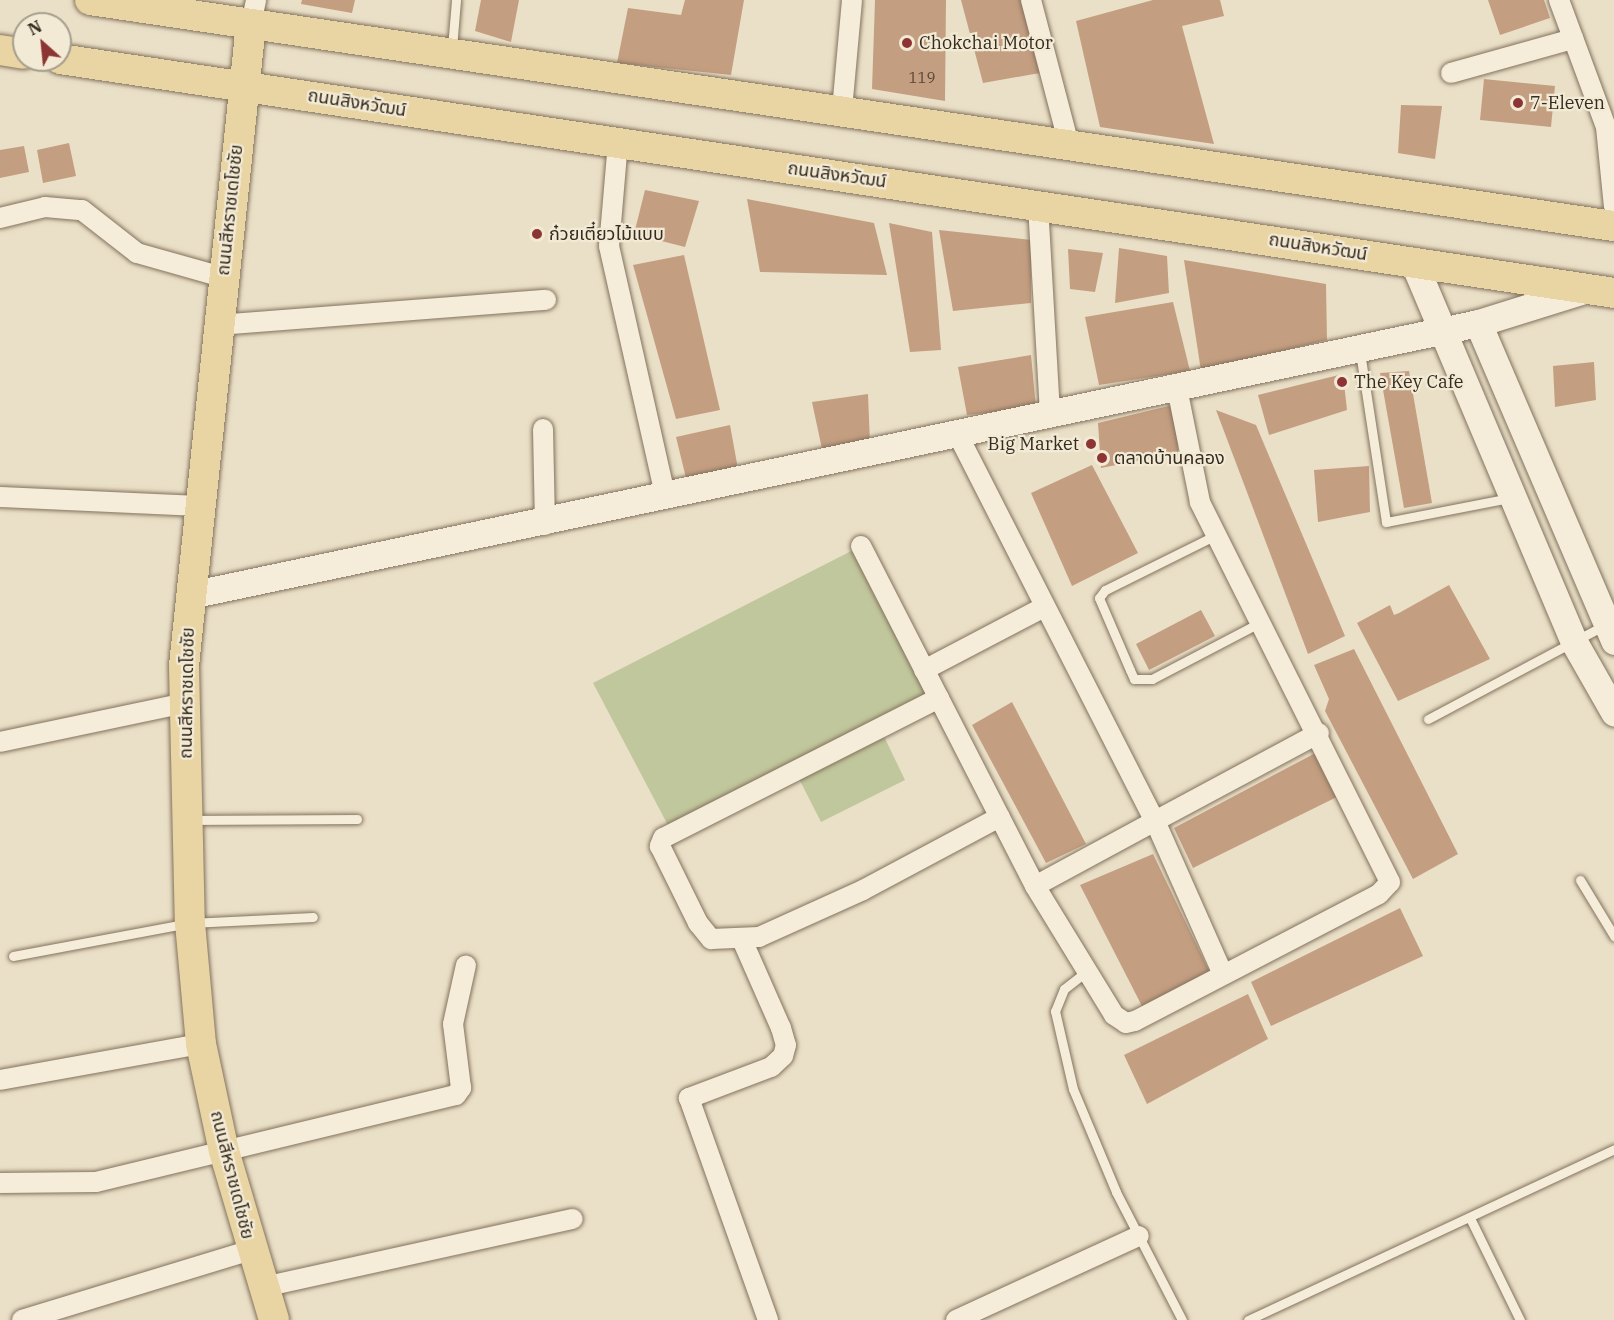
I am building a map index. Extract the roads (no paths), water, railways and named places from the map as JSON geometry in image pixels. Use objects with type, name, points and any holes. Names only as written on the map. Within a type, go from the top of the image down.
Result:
[{"type":"main road","points":[[90,0],[253,12],[452,52],[1614,226]]},
{"type":"main road","name":"ถนนสีหราชเดโชชัย","points":[[253,12],[242,86],[190,595],[185,704],[190,923],[201,1044],[224,1151],[251,1250],[274,1320]]},
{"type":"main road","name":"ถนนสิงหวัฒน์","points":[[72,61],[1413,261],[1600,291]]},
{"type":"street","points":[[842,110],[852,0]]},
{"type":"street","points":[[1031,0],[1069,145]]},
{"type":"street","points":[[1566,2],[1573,39],[1610,125],[1614,207]]},
{"type":"street","points":[[1450,73],[1573,39]]},
{"type":"street","points":[[618,142],[609,246],[666,498]]},
{"type":"street","points":[[1038,205],[1050,415]]},
{"type":"street","points":[[0,218],[45,207],[82,210],[137,253],[222,277]]},
{"type":"street","points":[[1413,261],[1440,330],[1574,642],[1614,712]]},
{"type":"street","points":[[190,595],[545,525],[1478,323],[1600,291]]},
{"type":"street","points":[[218,324],[546,300]]},
{"type":"street","points":[[1478,323],[1611,629]]},
{"type":"street","points":[[861,546],[1035,886],[1114,1015],[1126,1023],[1389,885],[1387,868],[1216,535],[1194,484],[1177,388]]},
{"type":"street","points":[[543,429],[545,525]]},
{"type":"street","points":[[958,435],[1155,821],[1222,972]]},
{"type":"street","points":[[0,497],[200,506]]},
{"type":"street","points":[[924,670],[1044,607]]},
{"type":"street","points":[[939,698],[661,840],[705,935],[743,942],[863,890],[1000,817]]},
{"type":"street","points":[[0,742],[185,704]]},
{"type":"street","points":[[1035,886],[1319,733]]},
{"type":"street","points":[[743,942],[781,1028],[786,1045],[783,1056],[771,1067],[689,1098],[768,1320]]},
{"type":"street","points":[[0,1183],[96,1182],[456,1095],[461,1088],[453,1024],[466,965]]},
{"type":"street","points":[[0,1080],[201,1044]]},
{"type":"street","points":[[263,1287],[573,1219]]},
{"type":"street","points":[[956,1320],[1139,1236]]},
{"type":"street","points":[[22,1320],[251,1250]]},
{"type":"lane","points":[[452,52],[456,0]]},
{"type":"lane","points":[[1360,348],[1386,522],[1512,498]]},
{"type":"lane","points":[[1216,535],[1105,590],[1099,598],[1134,679],[1152,679],[1261,622]]},
{"type":"lane","points":[[1428,719],[1574,642],[1611,629]]},
{"type":"lane","points":[[188,820],[357,819]]},
{"type":"lane","points":[[1580,880],[1614,936]]},
{"type":"lane","points":[[13,956],[190,923],[313,917]]},
{"type":"lane","points":[[1087,971],[1059,999],[1059,1032],[1073,1089],[1139,1236],[1182,1320]]},
{"type":"lane","points":[[1248,1320],[1614,1149]]},
{"type":"lane","points":[[1470,1218],[1520,1320]]},
{"type":"place","name":"Chokchai Motor","points":[[907,43]]},
{"type":"place","name":"7-Eleven","points":[[1518,103]]},
{"type":"place","name":"ก๋วยเตี๋ยวไม้แบบ","points":[[537,234]]},
{"type":"place","name":"The Key Cafe","points":[[1342,382]]},
{"type":"place","name":"Big Market","points":[[1091,444]]},
{"type":"place","name":"ตลาดบ้านคลอง","points":[[1102,458]]}]
